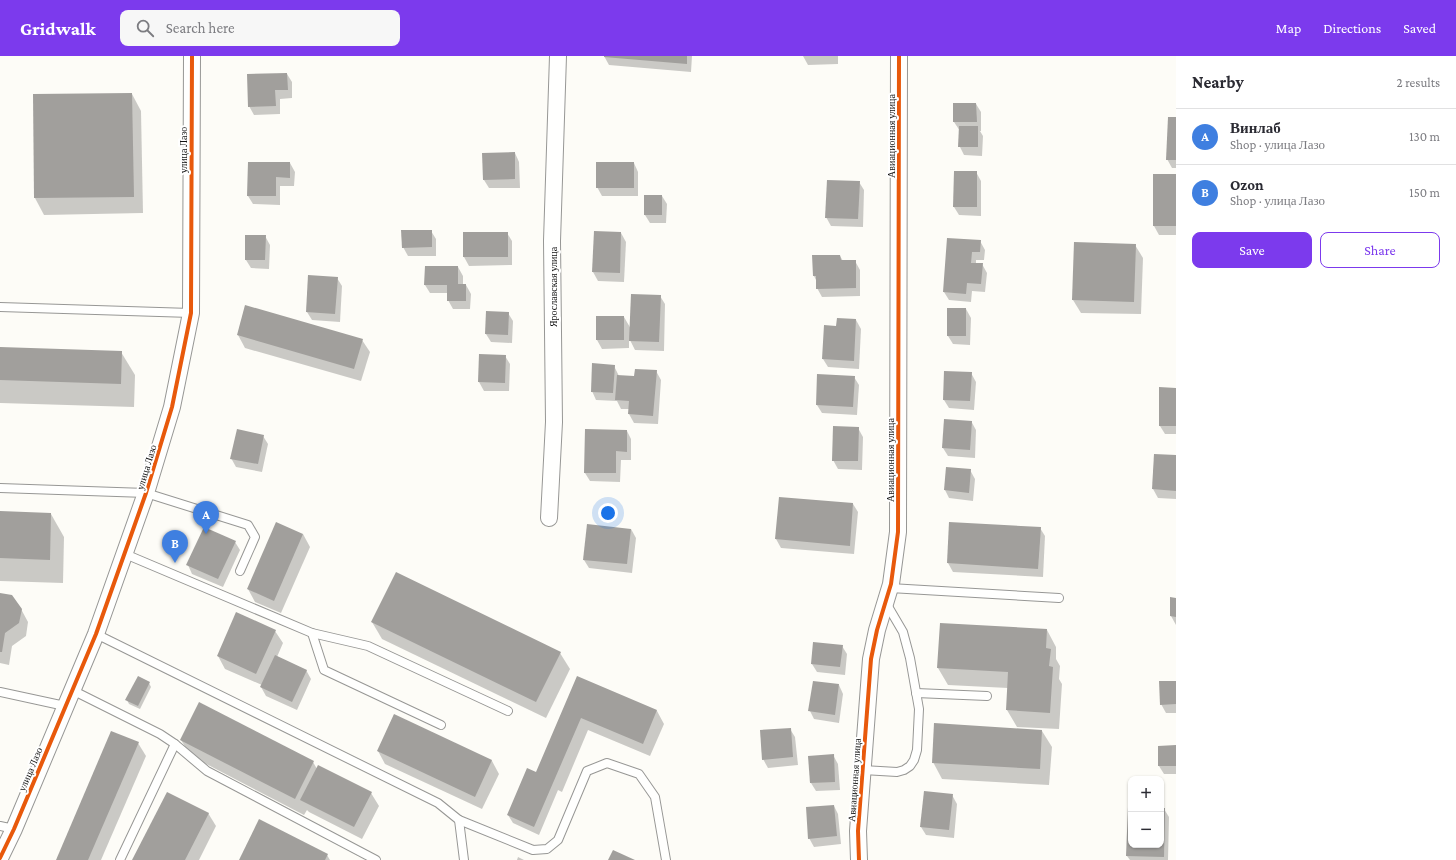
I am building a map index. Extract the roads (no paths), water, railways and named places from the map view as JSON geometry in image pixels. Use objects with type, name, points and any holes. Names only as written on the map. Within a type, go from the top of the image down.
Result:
[{"type":"street","name":"улица Лазо","points":[[0,858],[7,828],[65,706],[96,634],[146,493],[172,407],[191,313],[192,56]]},
{"type":"street","name":"Ярославская улица","points":[[549,518],[554,422],[552,240],[558,56]]},
{"type":"street","name":"Авиационная улица","points":[[859,860],[858,831],[871,659],[877,630],[888,596],[898,532],[899,56]]},
{"type":"lane","points":[[0,308],[191,313]]},
{"type":"lane","points":[[0,488],[146,493],[248,525],[256,537],[240,571]]},
{"type":"lane","points":[[125,554],[312,633],[368,646],[508,711]]},
{"type":"lane","points":[[863,770],[897,772],[910,766],[914,760],[917,750],[919,718],[907,644],[888,596],[1059,598]]},
{"type":"lane","points":[[312,633],[324,670],[441,725]]},
{"type":"lane","points":[[96,634],[438,803],[460,820],[533,850],[547,849],[558,840],[588,771],[607,763],[640,774],[655,797],[666,860]]},
{"type":"lane","points":[[72,690],[160,734],[175,744],[207,771],[376,860]]},
{"type":"lane","points":[[0,692],[65,706]]},
{"type":"lane","points":[[916,693],[987,696]]},
{"type":"lane","points":[[120,860],[175,744]]},
{"type":"lane","points":[[460,820],[464,860]]},
{"type":"place","name":"Винлаб","points":[[206,534]]},
{"type":"place","name":"Ozon","points":[[175,563]]}]
